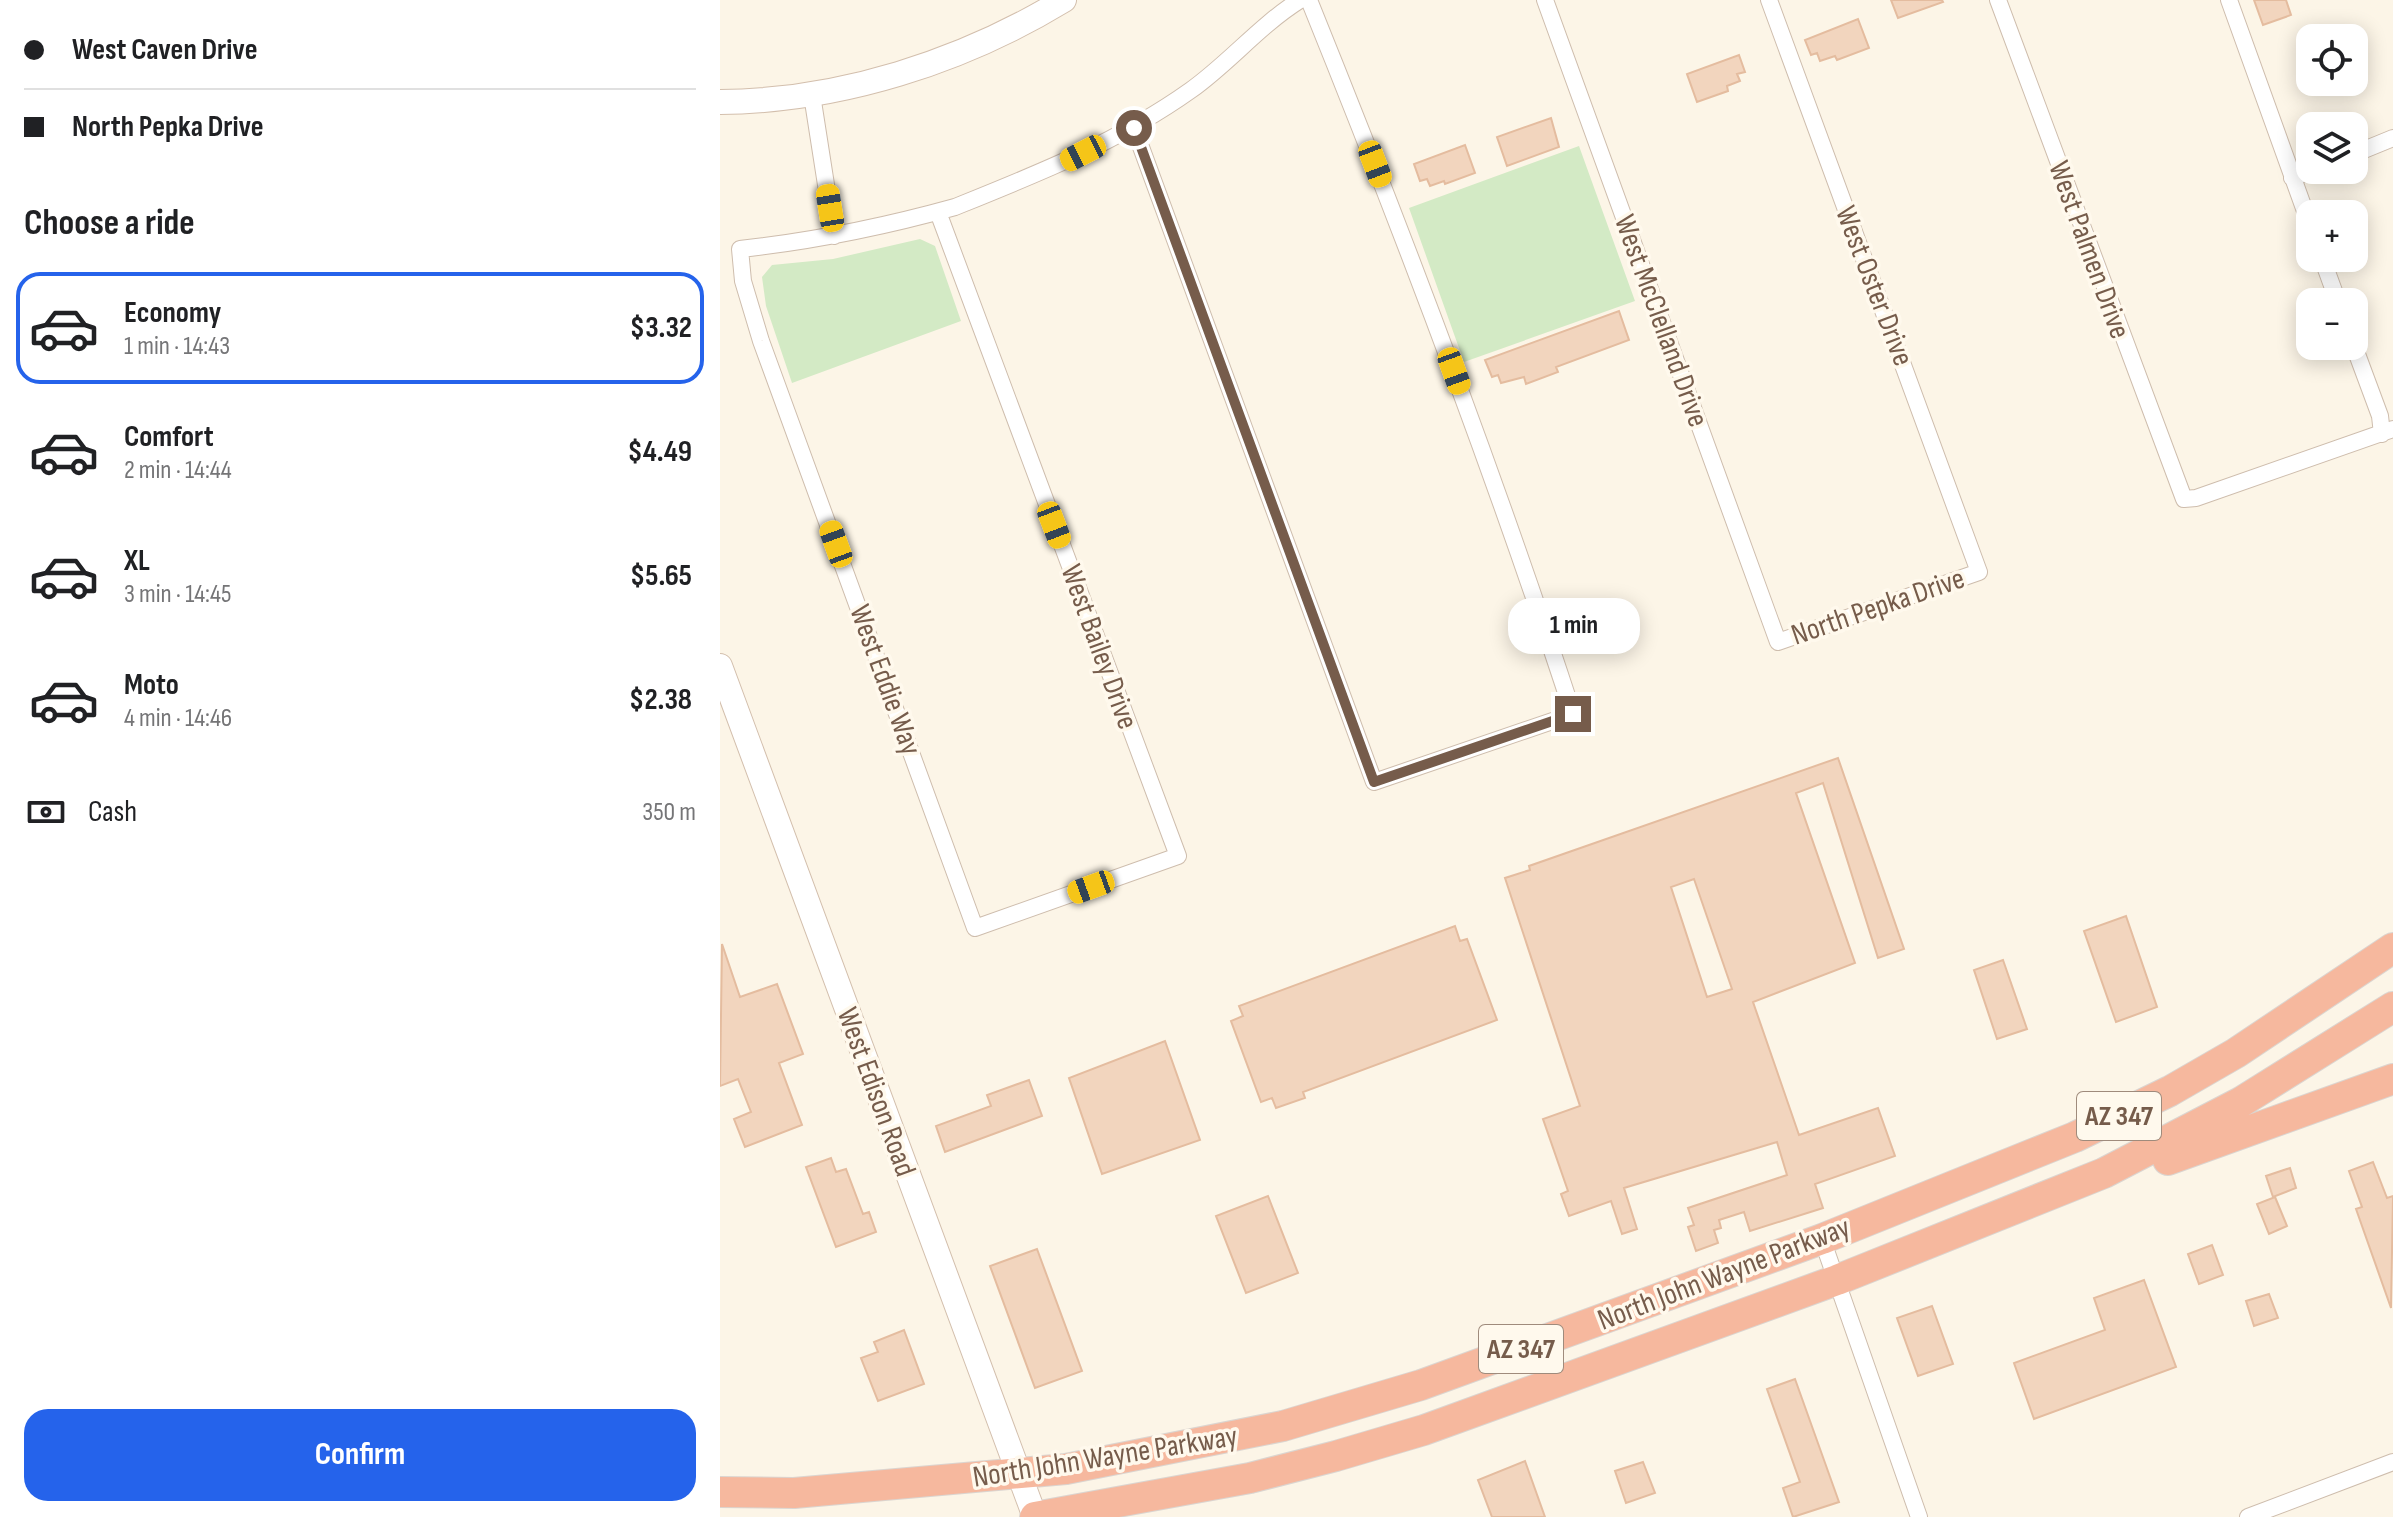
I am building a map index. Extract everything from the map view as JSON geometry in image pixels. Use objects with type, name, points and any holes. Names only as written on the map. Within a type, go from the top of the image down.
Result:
[{"type":"highway","name":"North John Wayne Parkway","points":[[720,1492],[794,1493],[1019,1475],[1135,1457],[1283,1426],[1421,1385],[1822,1239],[2039,1153],[2170,1091],[2236,1053],[2393,948]]},
{"type":"highway","name":"North John Wayne Parkway","points":[[1035,1517],[1250,1478],[1424,1430],[1837,1280],[2079,1185],[2198,1126],[2325,1052],[2393,1007]]},
{"type":"highway","points":[[2198,1126],[2234,1084],[2240,1072],[2236,1053]]},
{"type":"highway","points":[[1934,1243],[1974,1239],[2009,1228],[2171,1158],[2393,1079]]},
{"type":"highway","points":[[1611,1363],[1672,1314],[1682,1290]]},
{"type":"street","points":[[812,95],[834,236],[875,230],[938,212],[1058,166],[1134,128],[1193,89],[1300,0]]},
{"type":"street","points":[[1134,128],[1374,782],[1573,714],[1518,547],[1427,298],[1309,0]]},
{"type":"street","name":"West McClelland Drive","points":[[1545,0],[1778,642]]},
{"type":"street","name":"West Oster Drive","points":[[1769,0],[1979,572]]},
{"type":"street","name":"West Palmen Drive","points":[[1998,0],[2184,499],[2196,498],[2388,432]]},
{"type":"street","points":[[2229,0],[2300,200]]},
{"type":"street","points":[[720,102],[812,95],[937,63],[1061,1]]},
{"type":"street","points":[[2368,148],[2393,138]]},
{"type":"street","points":[[2292,178],[2296,176]]},
{"type":"street","name":"West Bailey Drive","points":[[938,212],[1178,856],[975,928]]},
{"type":"street","name":"West Eddie Way","points":[[834,236],[740,249],[743,281],[761,341],[975,928]]},
{"type":"street","points":[[2359,360],[2388,432]]},
{"type":"street","name":"North Pepka Drive","points":[[1778,642],[1979,572]]},
{"type":"street","name":"West Edison Road","points":[[720,666],[1035,1517]]},
{"type":"street","points":[[1822,1239],[1919,1517]]},
{"type":"street","points":[[2248,1517],[2393,1462]]},
{"type":"green space","points":[[1579,146],[1635,301],[1464,362],[1409,208]]},
{"type":"green space","points":[[920,239],[935,246],[961,321],[792,383],[766,306],[762,277],[772,265],[833,259]]},
{"type":"building","points":[[1891,0],[1942,0],[1943,2],[1898,18]]},
{"type":"building","points":[[2254,0],[2286,0],[2291,15],[2263,25]]},
{"type":"building","points":[[1858,19],[1869,48],[1837,60],[1835,56],[1820,61],[1817,53],[1811,55],[1805,40]]},
{"type":"building","points":[[1739,55],[1745,72],[1737,74],[1740,81],[1727,86],[1728,91],[1697,102],[1687,74]]},
{"type":"building","points":[[1551,118],[1559,147],[1507,166],[1497,137]]},
{"type":"building","points":[[1465,145],[1475,173],[1445,184],[1444,181],[1430,186],[1427,179],[1420,181],[1414,164]]},
{"type":"building","points":[[1619,311],[1629,340],[1556,367],[1558,372],[1526,384],[1524,377],[1501,383],[1498,375],[1492,377],[1485,360]]},
{"type":"building","points":[[1838,758],[1904,949],[1878,958],[1823,783],[1796,793],[1855,963],[1753,1002],[1799,1135],[1878,1108],[1895,1156],[1815,1184],[1823,1208],[1750,1231],[1744,1212],[1719,1220],[1721,1228],[1714,1230],[1718,1243],[1696,1251],[1688,1227],[1694,1225],[1688,1208],[1787,1175],[1777,1142],[1624,1188],[1637,1229],[1622,1234],[1611,1201],[1569,1216],[1561,1194],[1568,1191],[1543,1119],[1580,1106],[1505,878],[1530,870],[1529,866]],"holes":[[[1694,879],[1732,989],[1707,997],[1671,887]]]},
{"type":"building","points":[[2126,916],[2157,1007],[2116,1022],[2084,931]]},
{"type":"building","points":[[1455,926],[1460,941],[1467,939],[1497,1020],[1303,1092],[1305,1098],[1276,1108],[1272,1098],[1261,1102],[1231,1021],[1243,1016],[1239,1006]]},
{"type":"building","points":[[722,944],[740,997],[777,984],[803,1054],[779,1063],[802,1125],[745,1147],[734,1119],[751,1112],[738,1079],[720,1086]]},
{"type":"building","points":[[2003,960],[2027,1029],[1997,1039],[1974,970]]},
{"type":"building","points":[[1165,1041],[1200,1140],[1102,1174],[1069,1078]]},
{"type":"building","points":[[1029,1080],[1042,1116],[945,1152],[936,1126],[991,1106],[987,1095]]},
{"type":"building","points":[[831,1158],[836,1172],[846,1169],[863,1214],[869,1212],[876,1232],[836,1247],[806,1167]]},
{"type":"building","points":[[2373,1162],[2387,1198],[2393,1196],[2391,1308],[2356,1209],[2362,1207],[2349,1171]]},
{"type":"building","points":[[2290,1168],[2296,1188],[2273,1197],[2266,1176]]},
{"type":"building","points":[[1268,1196],[1298,1273],[1246,1293],[1216,1216]]},
{"type":"building","points":[[2275,1197],[2287,1226],[2269,1234],[2257,1204]]},
{"type":"building","points":[[2212,1245],[2223,1275],[2199,1284],[2188,1254]]},
{"type":"building","points":[[1037,1249],[1082,1371],[1035,1388],[990,1266]]},
{"type":"building","points":[[2144,1280],[2176,1367],[2034,1419],[2014,1363],[2105,1330],[2094,1298]]},
{"type":"building","points":[[2269,1294],[2278,1318],[2254,1326],[2246,1301]]},
{"type":"building","points":[[1932,1306],[1953,1364],[1918,1376],[1897,1318]]},
{"type":"building","points":[[904,1330],[924,1384],[878,1401],[861,1358],[878,1352],[874,1342]]},
{"type":"building","points":[[1795,1379],[1839,1502],[1793,1517],[1783,1488],[1800,1482],[1767,1389]]},
{"type":"building","points":[[1525,1461],[1545,1517],[1492,1517],[1478,1480]]},
{"type":"building","points":[[1643,1462],[1655,1493],[1626,1503],[1615,1471]]},
{"type":"route","points":[[1134,128],[1374,782],[1573,714]]}]
